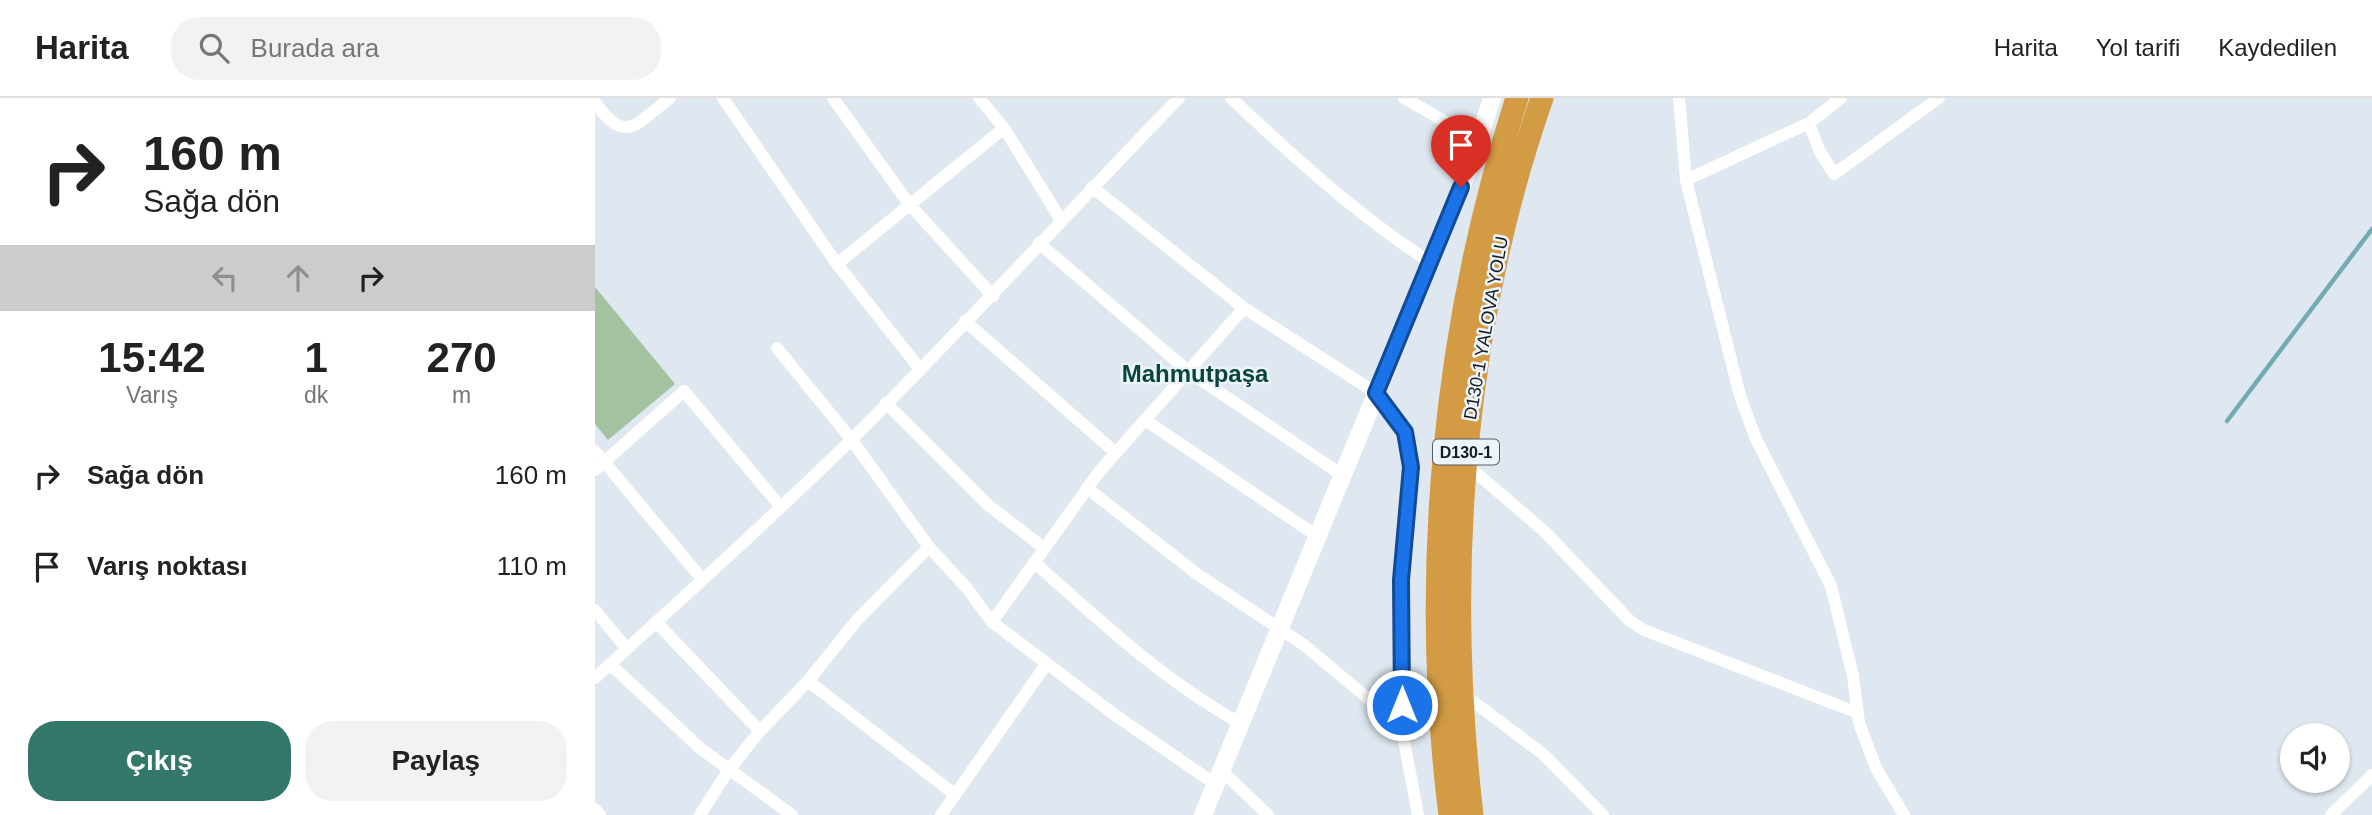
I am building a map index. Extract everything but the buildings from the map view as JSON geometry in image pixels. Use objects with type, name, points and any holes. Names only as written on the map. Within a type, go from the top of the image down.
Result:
[{"type":"highway","name":"D130-1","points":[[1450,815],[1437,623],[1445,450],[1463,315],[1494,178],[1517,98]]},
{"type":"highway","name":"D130-1 YALOVA YOLU","points":[[1472,815],[1462,693],[1458,592],[1466,464],[1495,264],[1542,98]]},
{"type":"main road","points":[[1203,815],[1430,262],[1492,98]]},
{"type":"street","points":[[595,102],[611,123],[622,128],[635,125],[670,98]]},
{"type":"street","points":[[723,98],[837,264],[921,369]]},
{"type":"street","points":[[833,98],[909,204],[993,296]]},
{"type":"street","points":[[981,98],[1004,128],[1061,220]]},
{"type":"street","points":[[595,678],[851,439],[965,321],[993,296],[1039,243],[1179,98]]},
{"type":"street","points":[[1231,98],[1304,166],[1388,235],[1430,262]]},
{"type":"street","points":[[1404,98],[1478,140]]},
{"type":"street","points":[[1679,98],[1686,180],[1740,396],[1756,439],[1831,586],[1843,625],[1858,713],[1876,768],[1904,815]]},
{"type":"street","points":[[1686,180],[1809,123],[1841,98]]},
{"type":"street","points":[[1809,123],[1819,150],[1834,174],[1939,98]]},
{"type":"street","points":[[837,264],[1004,128]]},
{"type":"street","points":[[1092,187],[1244,308],[1376,393],[1405,432],[1411,467],[1401,580],[1402,730],[1418,815]]},
{"type":"street","points":[[1039,243],[1188,372],[1342,475]]},
{"type":"street","points":[[992,622],[1087,488],[1244,308]]},
{"type":"street","points":[[965,321],[1116,453]]},
{"type":"street","points":[[777,348],[851,439],[929,547],[965,586],[992,622],[1047,663],[1218,777],[1268,815]]},
{"type":"street","points":[[600,466],[684,391],[780,506]]},
{"type":"street","points":[[886,404],[988,505],[1044,548]]},
{"type":"street","points":[[1145,420],[1317,536]]},
{"type":"street","points":[[595,451],[600,466],[702,579]]},
{"type":"street","points":[[1466,464],[1544,531],[1630,621],[1644,630],[1858,713]]},
{"type":"street","points":[[1087,488],[1197,574],[1304,645],[1402,730]]},
{"type":"street","points":[[700,815],[728,771],[760,732],[808,681],[857,620],[929,547]]},
{"type":"street","points":[[1034,562],[1139,655],[1192,696],[1240,723]]},
{"type":"street","points":[[595,610],[627,649]]},
{"type":"street","points":[[656,622],[760,732]]},
{"type":"street","points":[[941,815],[953,793],[1047,663]]},
{"type":"street","points":[[610,664],[728,771],[792,815]]},
{"type":"street","points":[[808,681],[953,793]]},
{"type":"street","points":[[1462,693],[1543,754],[1603,815]]},
{"type":"street","points":[[2331,815],[2372,775]]},
{"type":"street","points":[[595,809],[600,815]]},
{"type":"green space","points":[[595,287],[675,384],[608,440],[595,424]]},
{"type":"waterway","points":[[2227,421],[2372,229]]},
{"type":"district","name":"Mahmutpaşa","points":[[1195,374]]},
{"type":"route","points":[[1402,705],[1401,580],[1411,467],[1405,432],[1376,393],[1461,187]]}]
